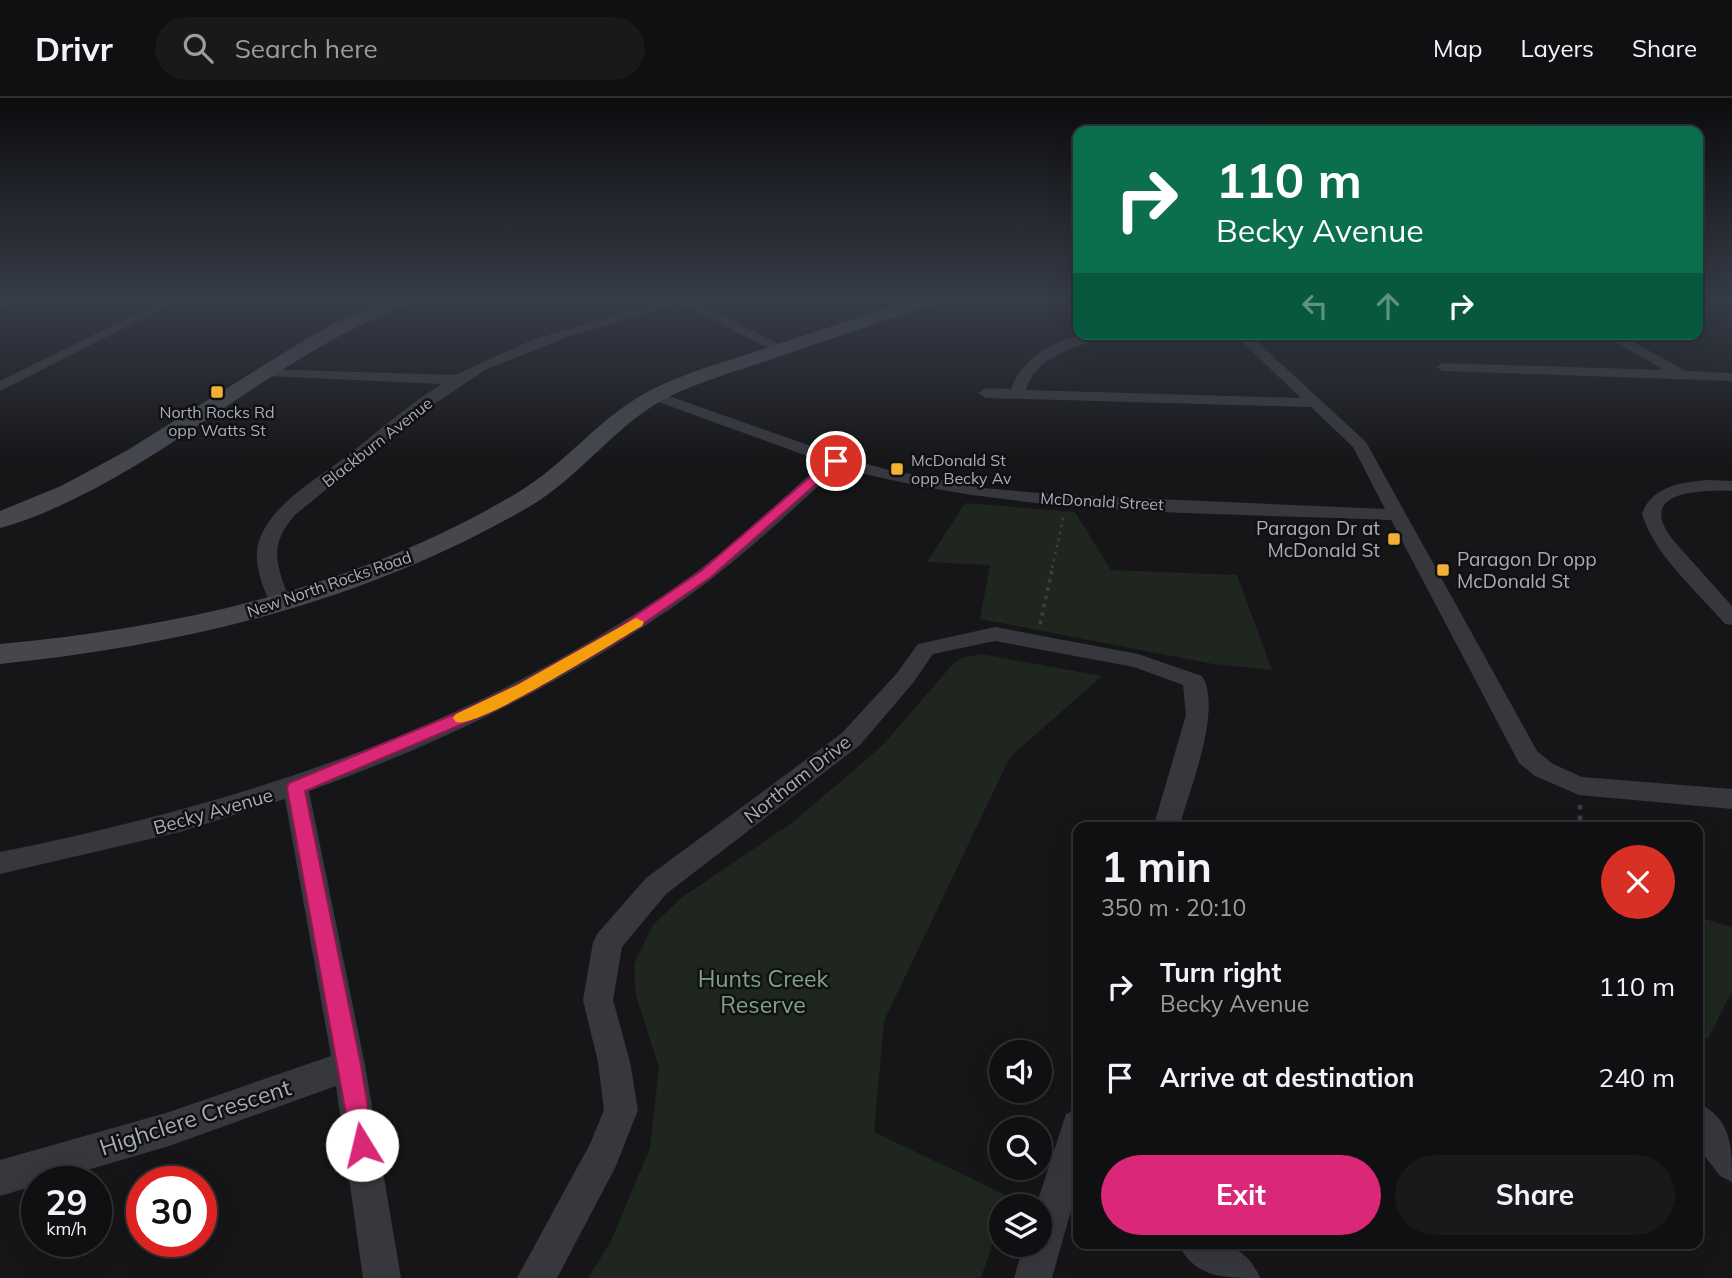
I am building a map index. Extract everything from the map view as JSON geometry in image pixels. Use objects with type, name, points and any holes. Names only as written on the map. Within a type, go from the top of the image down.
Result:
[{"type":"street","points":[[0,387],[65,354]]},
{"type":"street","points":[[0,520],[100,477],[295,354]]},
{"type":"street","name":"Blackburn Avenue","points":[[281,604],[267,552],[274,530],[284,517],[410,413],[458,380],[514,354]]},
{"type":"street","name":"New North Rocks Road","points":[[0,654],[72,649],[125,641],[281,604],[381,569],[472,528],[556,477],[617,421],[655,396],[699,377],[765,354]]},
{"type":"street","points":[[1017,393],[1022,374],[1032,363],[1052,354]]},
{"type":"street","points":[[1263,354],[1360,445],[1507,723],[1528,757],[1544,770],[1579,786],[1732,799]]},
{"type":"street","points":[[1645,354],[1683,375]]},
{"type":"street","points":[[1443,367],[1732,377]]},
{"type":"street","points":[[267,372],[458,380]]},
{"type":"street","points":[[986,393],[1315,403]]},
{"type":"street","name":"McDonald Street","points":[[655,396],[836,461],[887,475],[983,493],[1063,500],[1396,514]]},
{"type":"street","name":"Becky Avenue","points":[[0,863],[81,847],[296,788],[480,710],[607,641],[706,574],[836,461]]},
{"type":"street","points":[[1732,486],[1693,487],[1666,494],[1656,500],[1651,514],[1657,532],[1666,544],[1732,619]]},
{"type":"street","name":"Northam Drive","points":[[536,1278],[603,1156],[621,1110],[614,1062],[598,1000],[608,942],[656,886],[851,739],[905,678],[926,649],[996,634],[1035,639],[1139,661],[1194,681],[1198,715],[1168,822]]},
{"type":"street","points":[[296,788],[349,1065],[382,1278]]},
{"type":"street","name":"Highclere Crescent","points":[[0,1178],[169,1129],[349,1065]]},
{"type":"street","points":[[1703,1126],[1732,1164]]},
{"type":"street","points":[[1033,1278],[1070,1181],[1073,1160]]},
{"type":"street","points":[[1204,1249],[1241,1278]]},
{"type":"path","points":[[1035,639],[1065,508],[1063,500]]},
{"type":"green space","points":[[965,503],[1075,512],[1111,570],[1237,575],[1272,670],[1213,664],[980,619],[990,565],[927,562]]},
{"type":"green space","name":"Hunts Creek Reserve","points":[[980,654],[1102,676],[1010,757],[884,1021],[874,1132],[1004,1194],[989,1194],[989,1254],[981,1278],[588,1278],[610,1243],[650,1148],[659,1067],[636,996],[634,964],[653,925],[681,898],[793,822],[882,746],[953,664],[962,658]]},
{"type":"green space","points":[[1703,918],[1732,927],[1732,991],[1708,1039],[1703,1037]]},
{"type":"slow traffic","points":[[461,718],[573,662],[636,622]]},
{"type":"place","name":"North Rocks Rd opp Watts St","points":[[217,392]]},
{"type":"place","name":"McDonald St opp Becky Av","points":[[897,469]]},
{"type":"place","name":"Paragon Dr at McDonald St","points":[[1394,539]]},
{"type":"place","name":"Paragon Dr opp McDonald St","points":[[1443,570]]},
{"type":"route","points":[[362,1145],[296,788],[480,710],[573,662],[661,607],[706,574],[836,461]]}]
